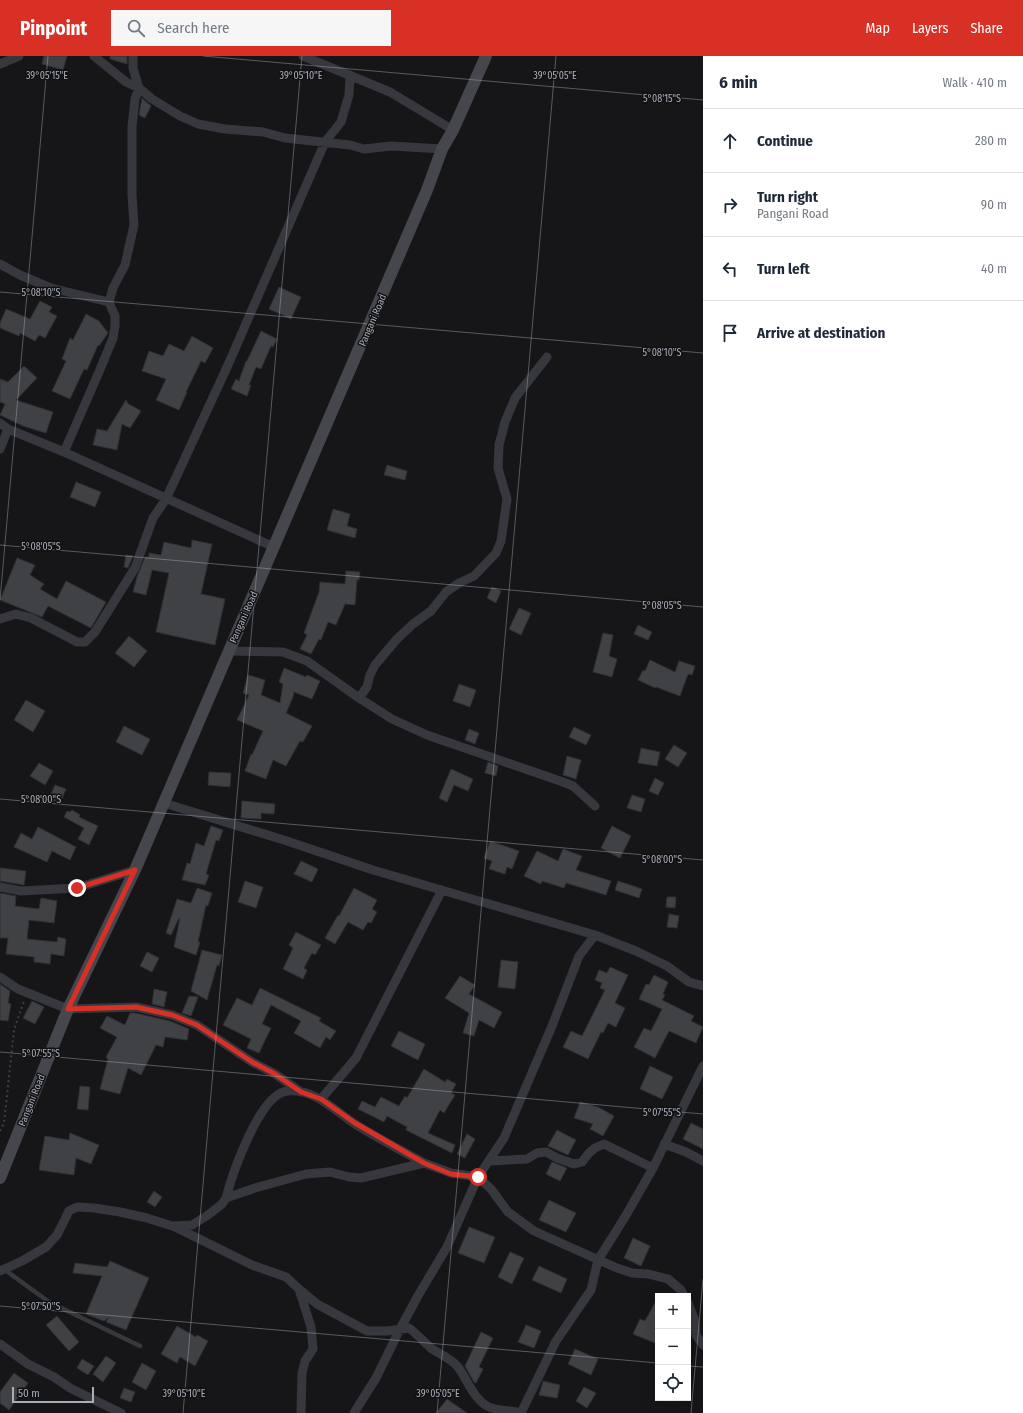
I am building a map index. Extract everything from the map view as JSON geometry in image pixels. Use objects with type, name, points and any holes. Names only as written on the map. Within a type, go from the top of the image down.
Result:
[{"type":"main road","name":"Pangani Road","points":[[0,1178],[68,1009],[135,870],[228,651],[428,190],[442,149],[453,130],[486,56]]},
{"type":"street","points":[[0,64],[4,56]]},
{"type":"street","points":[[0,64],[19,56]]},
{"type":"street","points":[[94,56],[126,82],[139,88],[152,99],[180,116],[198,124],[225,129],[263,132],[285,138],[350,145],[364,149],[391,146],[442,149]]},
{"type":"street","points":[[64,452],[113,338],[116,326],[115,316],[109,302],[113,288],[125,265],[134,225],[132,194],[132,127],[135,99],[139,88],[132,68],[133,56]]},
{"type":"street","points":[[303,56],[390,92],[453,130]]},
{"type":"street","points":[[0,619],[16,614],[31,618],[77,642],[85,642],[94,632],[135,568],[153,518],[166,499],[228,365],[326,142],[341,122],[349,95],[350,75]]},
{"type":"street","points":[[0,264],[20,275],[51,288],[109,302]]},
{"type":"street","points":[[359,698],[367,686],[375,665],[397,639],[413,624],[431,611],[446,592],[459,583],[474,576],[496,553],[501,541],[507,498],[498,468],[499,445],[505,422],[515,398],[547,357]]},
{"type":"street","points":[[0,423],[8,429],[64,452],[274,547]]},
{"type":"street","points":[[0,449],[8,429]]},
{"type":"street","points":[[228,651],[283,652],[307,661],[359,698],[392,719],[427,735],[573,786],[595,806]]},
{"type":"street","points":[[164,803],[287,841],[372,870],[595,935],[642,954],[667,966],[689,982],[703,986]]},
{"type":"street","points":[[0,887],[21,891],[77,888],[135,870]]},
{"type":"street","points":[[321,1099],[356,1058],[442,890]]},
{"type":"street","points":[[354,1413],[376,1378],[400,1328],[447,1247],[478,1177],[504,1138],[524,1088],[534,1069],[578,956],[595,935]]},
{"type":"street","points":[[0,977],[18,989],[68,1009],[136,1007],[172,1015],[197,1025],[252,1062],[275,1074],[301,1092]]},
{"type":"street","points":[[2,1271],[46,1247],[58,1235],[69,1210],[77,1207],[120,1212],[147,1218],[172,1226],[252,1265],[286,1277],[317,1304],[367,1331],[387,1331],[400,1328],[409,1328],[431,1348],[457,1365],[480,1400],[488,1407],[521,1413],[556,1341],[591,1290],[598,1260],[653,1168],[703,1066]]},
{"type":"street","points":[[172,1226],[192,1225],[222,1204],[226,1198],[240,1157],[263,1111],[275,1096],[287,1091],[301,1092],[321,1099],[355,1123],[424,1163],[451,1174],[478,1177],[491,1189],[508,1212],[534,1230],[598,1260],[632,1273],[648,1274],[668,1279],[682,1293]]},
{"type":"street","points":[[489,1161],[527,1159],[537,1153],[546,1152],[574,1164],[582,1162],[595,1148],[604,1144],[653,1168]]},
{"type":"street","points":[[664,1144],[686,1152],[703,1161]]},
{"type":"street","points":[[226,1198],[255,1188],[306,1174],[330,1172],[349,1177],[361,1178],[424,1163]]},
{"type":"street","points":[[299,1289],[312,1327],[312,1349],[305,1361],[302,1373],[301,1413]]},
{"type":"street","points":[[691,1311],[695,1321],[696,1335],[703,1345]]},
{"type":"street","points":[[0,1344],[28,1364],[54,1377],[70,1388],[120,1413]]},
{"type":"lane","points":[[2,1271],[49,1302],[140,1346]]},
{"type":"path","points":[[0,1131],[4,1123],[14,1030],[28,992]]},
{"type":"building","points":[[44,56],[67,56],[63,70],[42,64]]},
{"type":"building","points":[[110,56],[127,56],[127,64],[110,59]]},
{"type":"building","points":[[142,98],[151,106],[145,118],[139,115]]},
{"type":"building","points":[[279,287],[301,297],[291,319],[269,309]]},
{"type":"building","points":[[40,301],[52,307],[49,312],[57,316],[45,338],[39,335],[35,341],[20,333],[19,336],[0,328],[0,323],[6,309],[30,319]]},
{"type":"building","points":[[86,314],[99,321],[108,333],[99,346],[98,345],[87,370],[84,369],[70,399],[52,391],[66,361],[62,359],[70,338],[73,340]]},
{"type":"building","points":[[261,331],[277,339],[273,347],[271,346],[261,369],[256,367],[249,385],[251,385],[247,396],[231,389],[236,379],[239,381],[246,361]]},
{"type":"building","points":[[192,336],[213,348],[205,363],[201,361],[179,410],[156,400],[166,379],[142,371],[149,351],[163,356],[169,344],[184,351]]},
{"type":"building","points":[[24,366],[37,378],[16,400],[53,412],[46,433],[23,426],[0,415],[5,404],[0,402],[0,379],[8,382]]},
{"type":"building","points":[[126,400],[127,403],[141,411],[130,428],[122,424],[117,450],[93,445],[97,429],[107,431]]},
{"type":"building","points":[[387,465],[407,471],[405,480],[384,475]]},
{"type":"building","points":[[76,482],[101,492],[95,507],[70,497]]},
{"type":"building","points":[[333,509],[350,514],[347,526],[357,529],[355,538],[327,530]]},
{"type":"building","points":[[192,540],[212,544],[201,594],[225,599],[215,645],[156,632],[169,573],[152,570],[146,595],[133,592],[145,557],[149,557],[149,553],[161,555],[164,542],[191,548]]},
{"type":"building","points":[[126,555],[133,556],[128,568],[124,567]]},
{"type":"building","points":[[17,558],[35,565],[30,575],[44,584],[40,589],[57,599],[66,581],[106,602],[91,628],[48,606],[42,617],[0,600]]},
{"type":"building","points":[[346,571],[360,572],[359,580],[357,580],[355,605],[345,604],[336,625],[328,622],[321,640],[319,639],[311,654],[300,649],[307,635],[304,633],[319,592],[320,582],[345,584]]},
{"type":"building","points":[[492,587],[501,591],[496,603],[487,598]]},
{"type":"building","points":[[519,608],[531,613],[521,635],[509,629]]},
{"type":"building","points":[[638,625],[652,632],[648,640],[634,634]]},
{"type":"building","points":[[603,633],[613,635],[609,656],[617,659],[612,677],[593,672]]},
{"type":"building","points":[[129,636],[147,651],[134,667],[115,653]]},
{"type":"building","points":[[650,660],[675,672],[679,661],[695,666],[692,675],[688,674],[680,696],[656,687],[655,688],[638,680],[643,670],[645,671]]},
{"type":"building","points":[[284,668],[306,677],[307,675],[320,681],[312,699],[294,692],[286,713],[312,726],[303,742],[300,741],[286,766],[273,760],[266,779],[245,771],[251,754],[252,755],[263,731],[237,720],[249,695],[243,693],[248,675],[265,680],[261,695],[280,703],[283,684],[279,682]]},
{"type":"building","points":[[459,684],[476,690],[470,707],[453,701]]},
{"type":"building","points":[[26,700],[45,711],[33,732],[14,720]]},
{"type":"building","points":[[124,726],[150,739],[142,755],[116,742]]},
{"type":"building","points":[[574,727],[591,735],[586,745],[569,737]]},
{"type":"building","points":[[469,729],[479,733],[475,744],[465,740]]},
{"type":"building","points":[[674,745],[687,753],[678,767],[665,759]]},
{"type":"building","points":[[641,748],[660,752],[657,766],[638,763]]},
{"type":"building","points":[[567,756],[581,760],[576,779],[563,775]]},
{"type":"building","points":[[488,762],[498,766],[496,776],[485,773]]},
{"type":"building","points":[[39,763],[53,771],[45,785],[30,776]]},
{"type":"building","points":[[451,769],[473,779],[468,791],[454,785],[447,802],[439,798]]},
{"type":"building","points":[[209,772],[231,773],[230,787],[208,785]]},
{"type":"building","points":[[655,778],[664,783],[658,795],[649,791]]},
{"type":"building","points":[[55,785],[66,789],[60,803],[49,799]]},
{"type":"building","points":[[632,795],[645,799],[641,812],[627,808]]},
{"type":"building","points":[[242,801],[275,804],[274,814],[261,813],[261,819],[241,818]]},
{"type":"building","points":[[72,810],[80,815],[79,817],[98,826],[89,845],[78,839],[84,828],[64,817],[67,811],[70,812]]},
{"type":"building","points":[[211,826],[223,830],[219,841],[216,840],[206,874],[209,875],[205,885],[182,880],[187,863],[190,864],[196,843],[204,846]]},
{"type":"building","points":[[612,826],[631,836],[620,858],[601,848]]},
{"type":"building","points":[[38,827],[76,847],[70,860],[52,851],[47,862],[14,847],[21,833],[32,839]]},
{"type":"building","points":[[490,841],[519,851],[512,869],[507,867],[505,874],[489,869],[492,861],[484,858]]},
{"type":"building","points":[[563,849],[582,856],[576,870],[611,881],[606,895],[566,883],[564,888],[542,881],[541,884],[524,876],[537,851],[558,861]]},
{"type":"building","points":[[301,861],[318,869],[312,882],[294,874]]},
{"type":"building","points":[[0,868],[26,871],[24,885],[0,881]]},
{"type":"building","points":[[245,881],[263,887],[256,908],[238,902]]},
{"type":"building","points":[[618,881],[642,889],[639,898],[615,890]]},
{"type":"building","points":[[197,888],[212,893],[208,906],[206,905],[198,942],[200,942],[196,955],[174,947],[180,918],[171,935],[166,933],[177,899],[191,903]]},
{"type":"building","points":[[354,888],[377,900],[372,909],[377,912],[371,923],[368,922],[363,930],[348,922],[335,944],[325,938]]},
{"type":"building","points":[[0,893],[16,896],[15,906],[39,909],[41,898],[57,901],[54,923],[29,920],[27,939],[57,942],[58,937],[66,939],[64,956],[51,954],[50,964],[34,962],[34,957],[6,954],[8,938],[0,938]]},
{"type":"building","points":[[667,897],[676,897],[675,908],[666,907]]},
{"type":"building","points":[[669,914],[679,916],[677,928],[667,927]]},
{"type":"building","points":[[296,932],[321,945],[315,955],[312,953],[304,968],[307,970],[303,979],[283,969],[293,948],[289,945]]},
{"type":"building","points":[[202,950],[222,955],[219,966],[217,965],[207,1000],[191,991]]},
{"type":"building","points":[[147,952],[159,958],[152,972],[140,966]]},
{"type":"building","points":[[501,960],[518,962],[515,989],[498,987]]},
{"type":"building","points":[[610,967],[628,975],[615,1003],[625,1008],[616,1027],[608,1023],[603,1033],[601,1032],[588,1059],[563,1047],[571,1031],[582,1036],[605,990],[600,988],[602,983],[595,980],[599,970],[607,973]]},
{"type":"building","points":[[654,975],[668,982],[663,994],[665,995],[662,1000],[694,1016],[691,1021],[703,1027],[696,1043],[669,1031],[655,1058],[634,1047],[644,1028],[651,1031],[662,1009],[639,999],[646,984],[649,985]]},
{"type":"building","points":[[460,976],[475,985],[469,994],[502,1012],[494,1028],[479,1020],[474,1036],[463,1033],[469,1013],[445,998]]},
{"type":"building","points":[[0,984],[10,991],[8,1003],[11,1004],[8,1021],[0,1020]]},
{"type":"building","points":[[260,988],[321,1018],[319,1021],[336,1031],[330,1040],[326,1037],[320,1048],[294,1033],[301,1021],[271,1005],[262,1024],[271,1028],[259,1053],[247,1048],[251,1039],[223,1025],[237,998],[252,1005]]},
{"type":"building","points":[[154,989],[167,992],[164,1007],[152,1004]]},
{"type":"building","points":[[189,996],[198,997],[191,1016],[182,1013]]},
{"type":"building","points":[[32,1001],[44,1007],[35,1024],[23,1018]]},
{"type":"building","points":[[130,1013],[170,1021],[189,1029],[187,1040],[165,1037],[163,1047],[156,1045],[141,1075],[128,1068],[120,1094],[100,1089],[108,1059],[106,1057],[117,1037],[100,1028],[107,1016],[125,1025]]},
{"type":"building","points":[[399,1031],[425,1044],[418,1060],[391,1046]]},
{"type":"building","points":[[650,1066],[673,1077],[662,1099],[640,1089]]},
{"type":"building","points":[[424,1069],[445,1082],[447,1079],[456,1084],[451,1093],[455,1095],[444,1113],[440,1110],[428,1133],[455,1145],[452,1153],[406,1130],[407,1127],[387,1116],[384,1122],[358,1109],[362,1101],[375,1107],[381,1097],[399,1106],[405,1096],[407,1098]]},
{"type":"building","points":[[80,1086],[90,1087],[88,1110],[77,1109]]},
{"type":"building","points":[[580,1102],[598,1107],[614,1116],[603,1136],[590,1129],[593,1124],[574,1118]]},
{"type":"building","points":[[691,1123],[703,1129],[703,1149],[683,1139]]},
{"type":"building","points":[[557,1130],[576,1140],[568,1155],[548,1146]]},
{"type":"building","points":[[70,1133],[99,1145],[91,1164],[76,1158],[74,1175],[39,1170],[45,1136],[69,1140]]},
{"type":"building","points":[[467,1134],[475,1139],[465,1158],[457,1154]]},
{"type":"building","points":[[552,1162],[567,1168],[560,1181],[546,1174]]},
{"type":"building","points":[[154,1191],[162,1197],[155,1207],[147,1202]]},
{"type":"building","points":[[549,1200],[576,1213],[566,1232],[539,1220]]},
{"type":"building","points":[[469,1227],[495,1237],[484,1263],[458,1253]]},
{"type":"building","points":[[633,1238],[650,1246],[641,1266],[624,1258]]},
{"type":"building","points":[[510,1252],[524,1258],[512,1284],[498,1277]]},
{"type":"building","points":[[110,1261],[149,1278],[126,1330],[106,1322],[109,1317],[104,1321],[86,1314],[102,1276],[73,1273],[75,1263],[107,1267]]},
{"type":"building","points":[[539,1266],[567,1279],[561,1293],[532,1280]]},
{"type":"building","points":[[655,1303],[655,1343],[633,1334],[640,1319],[645,1321]]},
{"type":"building","points":[[57,1316],[79,1342],[69,1351],[46,1325]]},
{"type":"building","points":[[526,1325],[541,1331],[534,1348],[518,1342]]},
{"type":"building","points":[[177,1326],[196,1337],[197,1335],[208,1341],[195,1366],[180,1357],[177,1363],[161,1354]]},
{"type":"building","points":[[481,1332],[493,1338],[479,1367],[483,1369],[476,1383],[465,1366]]},
{"type":"building","points":[[575,1349],[598,1359],[591,1375],[568,1364]]},
{"type":"building","points":[[106,1356],[116,1363],[103,1382],[93,1374]]},
{"type":"building","points":[[82,1359],[94,1366],[88,1375],[77,1368]]},
{"type":"building","points":[[142,1363],[156,1371],[146,1390],[132,1382]]},
{"type":"building","points":[[14,1373],[28,1383],[9,1410],[0,1403],[0,1392]]},
{"type":"building","points":[[543,1381],[560,1385],[557,1398],[539,1395]]},
{"type":"building","points":[[584,1387],[596,1393],[587,1408],[576,1401]]},
{"type":"building","points":[[124,1388],[135,1392],[131,1402],[120,1398]]},
{"type":"building","points":[[447,1399],[467,1413],[436,1413]]},
{"type":"route","points":[[77,888],[135,870],[68,1009],[136,1007],[172,1015],[197,1025],[252,1062],[275,1074],[301,1092],[321,1099],[355,1123],[424,1163],[451,1174],[478,1177]]}]
